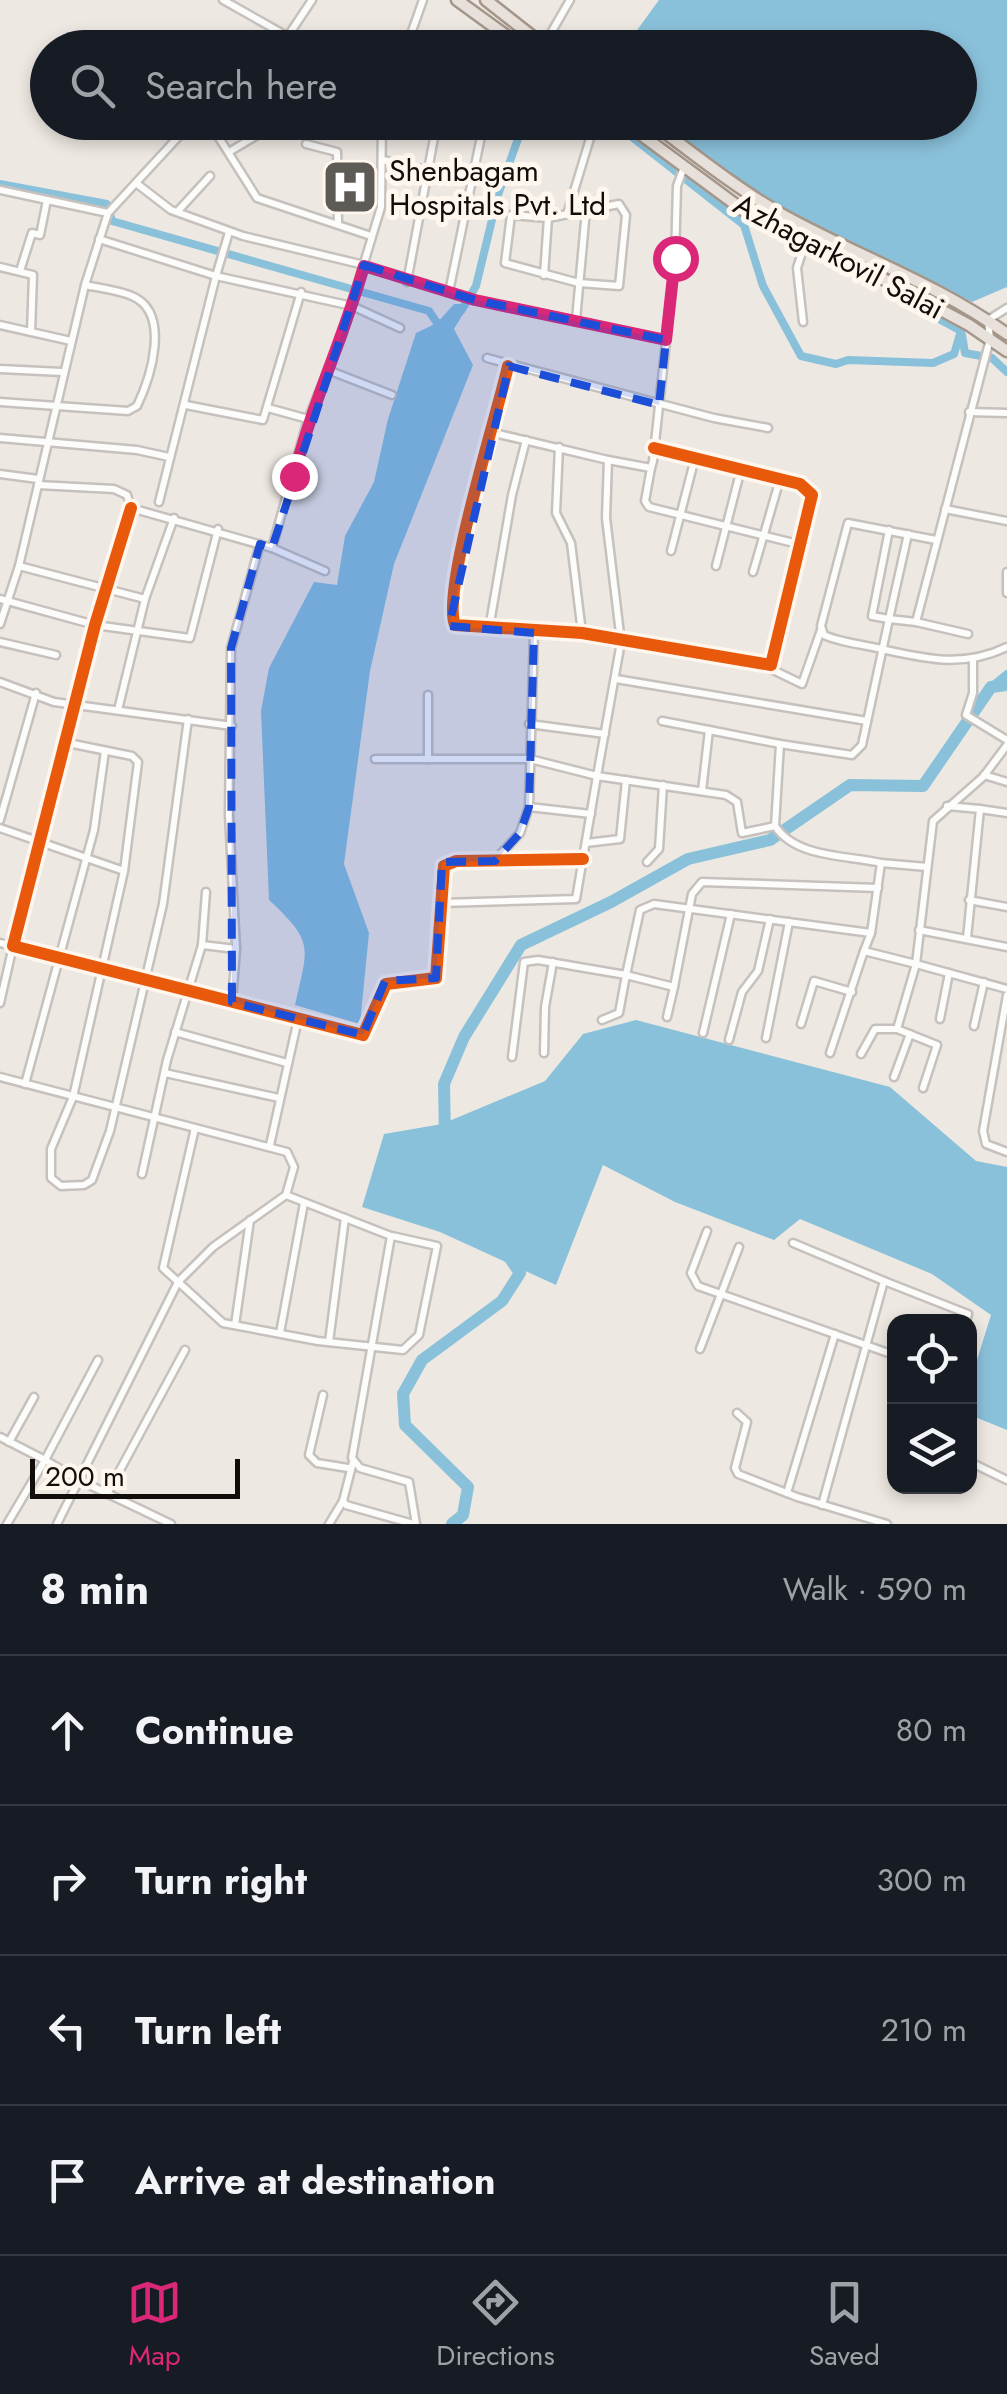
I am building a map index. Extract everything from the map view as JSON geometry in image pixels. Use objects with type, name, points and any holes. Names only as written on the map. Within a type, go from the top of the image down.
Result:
[{"type":"main road","points":[[456,0],[497,30]]},
{"type":"main road","points":[[486,0],[525,30]]},
{"type":"main road","name":"Azhagarkovil Salai","points":[[646,140],[682,170],[743,210],[923,300],[988,345],[1007,351]]},
{"type":"main road","name":"Azhagarkovil Salai","points":[[675,140],[784,216],[930,287],[1007,334]]},
{"type":"street","points":[[223,0],[276,30]]},
{"type":"street","points":[[291,30],[312,0]]},
{"type":"street","points":[[413,30],[424,0]]},
{"type":"street","points":[[554,30],[570,0]]},
{"type":"street","points":[[0,624],[19,566],[62,372],[109,211],[175,140]]},
{"type":"street","points":[[221,140],[261,200],[370,236]]},
{"type":"street","points":[[229,152],[249,140]]},
{"type":"street","points":[[272,548],[308,419],[352,306],[381,208],[382,140]]},
{"type":"street","points":[[407,282],[433,140]]},
{"type":"street","points":[[449,292],[480,140]]},
{"type":"street","points":[[568,211],[590,140]]},
{"type":"street","points":[[306,144],[337,152],[338,224]]},
{"type":"street","points":[[383,160],[472,181]]},
{"type":"street","points":[[682,170],[677,186],[675,258],[645,504],[802,545]]},
{"type":"street","points":[[176,212],[210,176]]},
{"type":"street","points":[[136,183],[176,212],[229,232],[364,266],[475,300],[666,340]]},
{"type":"street","points":[[0,190],[109,211]]},
{"type":"street","points":[[20,271],[32,233],[40,235],[46,200]]},
{"type":"street","points":[[620,204],[624,208],[618,286],[579,283],[508,265],[504,258],[509,217],[548,218],[586,210],[620,204]]},
{"type":"street","points":[[576,320],[586,210]]},
{"type":"street","points":[[544,275],[548,218]]},
{"type":"street","points":[[159,502],[229,232]]},
{"type":"street","points":[[99,239],[216,276],[352,306],[400,328]]},
{"type":"street","points":[[803,322],[797,268],[806,243]]},
{"type":"street","points":[[0,268],[29,272],[34,279],[31,332]]},
{"type":"street","points":[[0,402],[132,410],[154,362],[154,330],[144,305],[130,295],[85,285]]},
{"type":"street","points":[[186,405],[263,420],[301,292]]},
{"type":"street","points":[[916,622],[988,345],[988,320],[1007,308]]},
{"type":"street","points":[[0,325],[71,341]]},
{"type":"street","points":[[487,358],[659,405],[768,428]]},
{"type":"street","points":[[508,366],[490,432],[452,615],[459,627],[582,633],[768,667],[802,684],[821,630],[844,527],[856,522],[936,540]]},
{"type":"street","points":[[0,369],[62,372]]},
{"type":"street","points":[[328,370],[392,394]]},
{"type":"street","points":[[268,408],[308,419]]},
{"type":"street","points":[[968,412],[1007,413]]},
{"type":"street","points":[[490,432],[651,468]]},
{"type":"street","points":[[0,438],[169,457]]},
{"type":"street","points":[[489,629],[512,494],[526,440]]},
{"type":"street","points":[[559,447],[556,513],[571,543],[582,633]]},
{"type":"street","points":[[654,448],[800,484],[812,495],[774,658],[768,667]]},
{"type":"street","points":[[671,551],[695,458]]},
{"type":"street","points":[[441,903],[576,899],[621,642],[606,518],[608,460]]},
{"type":"street","points":[[716,566],[740,470]]},
{"type":"street","points":[[0,474],[114,489],[127,495],[131,508],[95,625],[78,705],[38,844],[0,1003]]},
{"type":"street","points":[[753,572],[780,479]]},
{"type":"street","points":[[131,508],[218,529],[325,570]]},
{"type":"street","points":[[945,509],[1007,521]]},
{"type":"street","points":[[118,710],[145,599],[174,518]]},
{"type":"street","points":[[0,599],[95,625],[190,638],[218,529]]},
{"type":"street","points":[[889,530],[870,613],[968,634]]},
{"type":"street","points":[[662,721],[855,754],[867,721],[908,534]]},
{"type":"street","points":[[232,1002],[236,949],[229,815],[231,648],[260,544]]},
{"type":"street","points":[[19,566],[109,586],[145,599]]},
{"type":"street","points":[[1007,572],[1007,593]]},
{"type":"street","points":[[821,630],[826,637],[920,659],[973,660],[1007,647]]},
{"type":"street","points":[[494,861],[520,833],[529,807],[534,633]]},
{"type":"street","points":[[0,642],[56,655]]},
{"type":"street","points":[[897,1029],[916,964],[933,821],[984,775],[1007,743],[968,718],[973,660]]},
{"type":"street","points":[[616,679],[867,721]]},
{"type":"street","points":[[0,682],[36,692],[54,702],[232,726]]},
{"type":"street","points":[[0,820],[36,692]]},
{"type":"street","points":[[428,695],[428,759]]},
{"type":"street","points":[[68,743],[132,756],[138,766],[124,871],[73,1096],[49,1166],[51,1178],[61,1186],[92,1180],[116,1108],[163,904],[188,720]]},
{"type":"street","points":[[530,724],[606,734]]},
{"type":"street","points":[[702,790],[708,730]]},
{"type":"street","points":[[780,744],[776,828],[783,838],[804,849],[926,868]]},
{"type":"street","points":[[25,1084],[56,958],[94,830],[105,750]]},
{"type":"street","points":[[375,759],[530,760],[597,776],[734,798],[742,832],[776,828]]},
{"type":"street","points":[[984,775],[1007,782]]},
{"type":"street","points":[[586,843],[620,838],[626,780]]},
{"type":"street","points":[[647,862],[659,849],[663,785]]},
{"type":"street","points":[[947,806],[1007,814]]},
{"type":"street","points":[[529,807],[591,814]]},
{"type":"street","points":[[967,938],[980,809]]},
{"type":"street","points":[[0,828],[124,871]]},
{"type":"street","points":[[0,943],[363,1034],[386,984],[436,978],[444,866],[583,860]]},
{"type":"street","points":[[830,1053],[871,932],[881,862]]},
{"type":"street","points":[[666,1016],[692,894],[702,882],[878,888]]},
{"type":"street","points":[[142,1174],[164,1072],[202,944],[206,892]]},
{"type":"street","points":[[969,900],[1007,907]]},
{"type":"street","points":[[602,1020],[619,1013],[640,910],[654,904],[871,932]]},
{"type":"street","points":[[704,1032],[730,914]]},
{"type":"street","points":[[730,1040],[742,992],[758,970],[770,919]]},
{"type":"street","points":[[766,1038],[789,922]]},
{"type":"street","points":[[919,930],[1007,947]]},
{"type":"street","points":[[202,944],[236,949]]},
{"type":"street","points":[[864,951],[984,982],[1007,992],[983,1131],[986,1144],[1007,1152]]},
{"type":"street","points":[[512,1057],[520,968],[529,960],[626,974],[674,987]]},
{"type":"street","points":[[544,1054],[545,1007],[553,962]]},
{"type":"street","points":[[940,1019],[949,973]]},
{"type":"street","points":[[801,1024],[814,981],[852,992]]},
{"type":"street","points":[[974,1026],[984,982]]},
{"type":"street","points":[[270,1145],[298,1019]]},
{"type":"street","points":[[861,1054],[875,1029],[897,1029],[934,1041],[938,1049],[923,1088]]},
{"type":"street","points":[[175,1032],[287,1062]]},
{"type":"street","points":[[894,1076],[910,1034]]},
{"type":"street","points":[[164,1072],[279,1098]]},
{"type":"street","points":[[0,1078],[270,1145],[294,1160],[286,1195],[214,1247],[178,1282],[57,1524]]},
{"type":"street","points":[[195,1128],[164,1260],[167,1274],[214,1318],[235,1326],[396,1352],[412,1345],[419,1335],[437,1246],[390,1236],[286,1195]]},
{"type":"street","points":[[280,1334],[304,1203]]},
{"type":"street","points":[[329,1342],[345,1218]]},
{"type":"street","points":[[235,1326],[250,1220]]},
{"type":"street","points":[[708,1231],[691,1278],[698,1286],[887,1353]]},
{"type":"street","points":[[329,1524],[342,1500],[350,1465],[392,1246],[390,1236]]},
{"type":"street","points":[[793,1244],[968,1314]]},
{"type":"street","points":[[700,1349],[739,1247]]},
{"type":"street","points":[[822,1506],[884,1281]]},
{"type":"street","points":[[787,1494],[836,1334]]},
{"type":"street","points":[[107,1494],[184,1350]]},
{"type":"street","points":[[7,1524],[98,1360]]},
{"type":"street","points":[[323,1395],[309,1455],[318,1463],[350,1465],[405,1478],[414,1494],[414,1524],[350,1507],[342,1500]]},
{"type":"street","points":[[9,1442],[34,1396]]},
{"type":"street","points":[[737,1412],[746,1422],[736,1471],[787,1494],[887,1524]]},
{"type":"street","points":[[0,1437],[171,1524]]},
{"type":"street","points":[[977,1465],[1007,1480]]},
{"type":"highlighted area","points":[[364,265],[475,300],[666,340],[659,405],[509,366],[449,626],[534,633],[529,807],[520,833],[495,861],[442,862],[436,978],[385,981],[363,1035],[232,1002],[231,648],[260,544],[272,548]]},
{"type":"water","points":[[659,0],[1007,0],[1007,287],[972,302],[781,208],[680,140],[977,140],[977,30],[637,30]]},
{"type":"water","points":[[454,304],[469,304],[454,329],[473,365],[394,564],[370,671],[344,864],[369,933],[360,1024],[295,1005],[304,946],[294,926],[269,900],[261,711],[269,668],[314,582],[337,585],[345,536],[374,482],[388,419],[416,333],[437,323]]},
{"type":"water","points":[[636,1020],[890,1087],[976,1161],[1007,1167],[1007,1430],[977,1418],[977,1360],[991,1315],[932,1274],[800,1219],[774,1240],[675,1202],[603,1165],[556,1285],[440,1232],[362,1207],[384,1134],[442,1124],[545,1081],[583,1034]]},
{"type":"waterway","points":[[461,311],[476,286],[498,195],[518,140]]},
{"type":"waterway","points":[[636,140],[744,225],[763,286],[801,356],[836,364],[848,360],[933,363],[954,354],[961,331],[919,308],[933,282],[942,276]]},
{"type":"waterway","points":[[0,184],[107,204],[112,221],[429,311],[437,323],[447,323]]},
{"type":"waterway","points":[[962,335],[965,353],[992,358],[1007,372]]},
{"type":"waterway","points":[[991,687],[1007,674]]},
{"type":"waterway","points":[[445,1139],[444,1084],[464,1037],[521,945],[688,859],[770,840],[850,785],[923,786],[991,687],[1007,685]]},
{"type":"waterway","points":[[452,1524],[463,1515],[468,1487],[405,1425],[403,1394],[422,1360],[502,1301],[520,1273],[509,1257]]},
{"type":"cycle path","points":[[508,366],[463,540],[453,606],[455,625],[582,633],[771,665],[812,495],[800,484],[654,448]]},
{"type":"cycle path","points":[[131,508],[95,625],[13,946],[363,1035],[386,984],[436,978],[444,866],[456,861],[583,859]]},
{"type":"place","name":"Shenbagam Hospitals Pvt. Ltd","points":[[350,187]]},
{"type":"route","points":[[294,476],[308,419],[342,336],[364,266],[475,300],[666,340],[675,258]]}]
